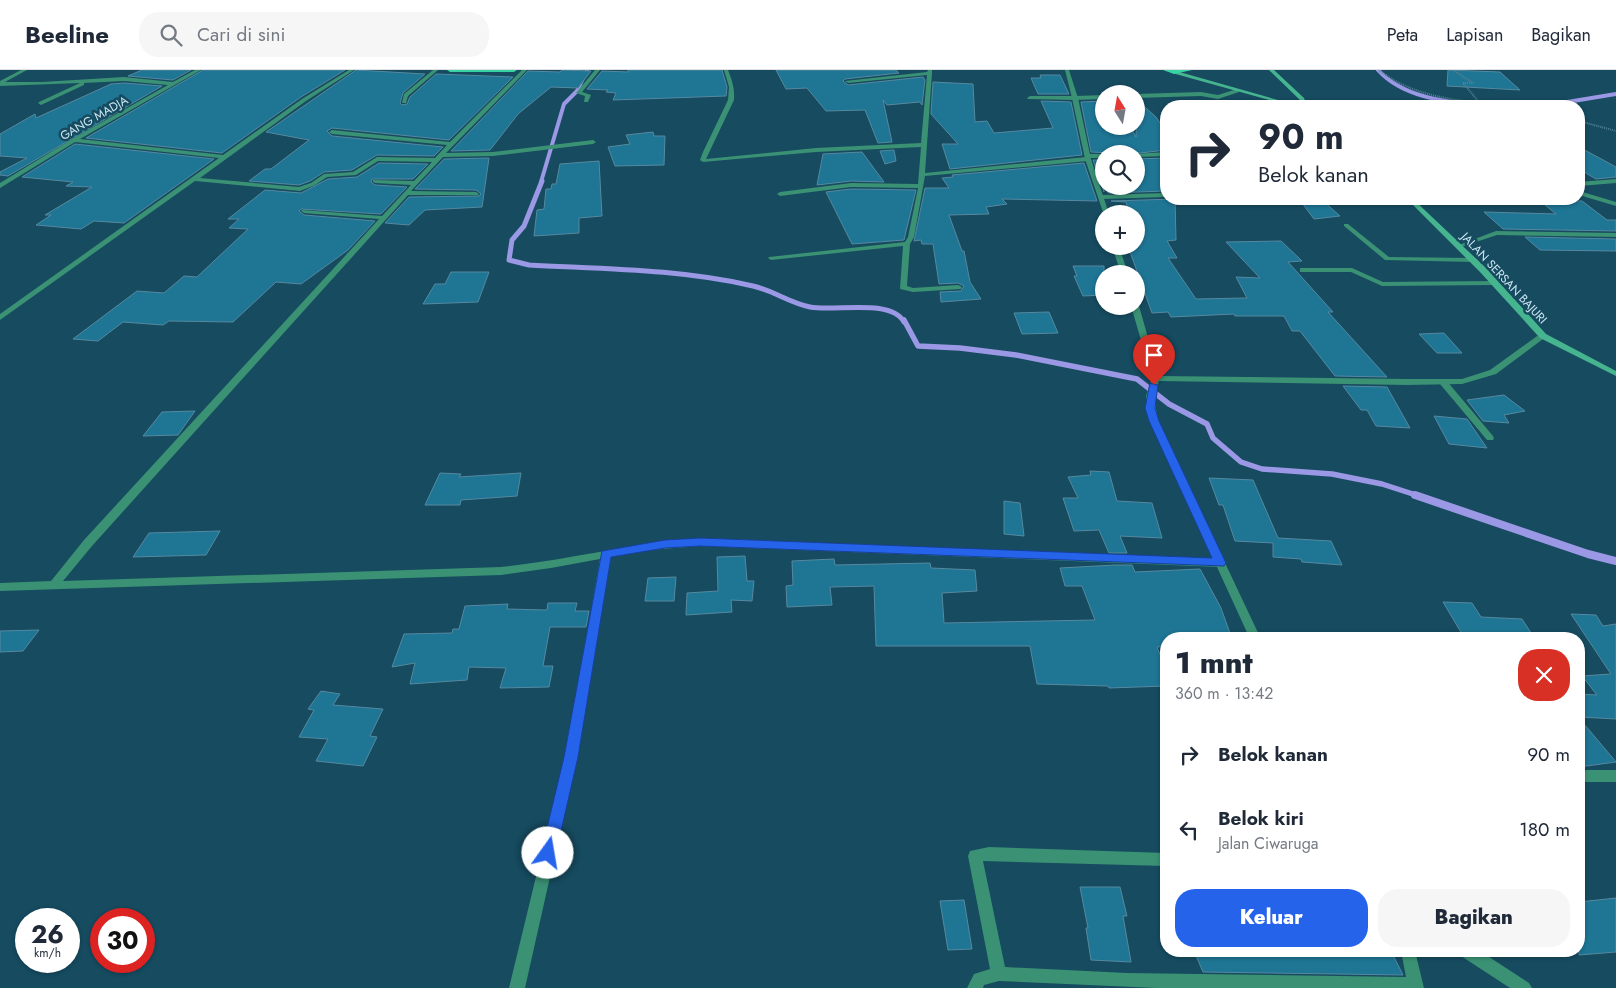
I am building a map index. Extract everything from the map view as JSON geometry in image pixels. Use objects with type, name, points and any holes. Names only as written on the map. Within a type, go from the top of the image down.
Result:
[{"type":"main road","points":[[450,70],[514,70]]},
{"type":"main road","points":[[1166,70],[1272,100]]},
{"type":"main road","points":[[1174,72],[1189,70]]},
{"type":"main road","points":[[1271,70],[1302,100]]},
{"type":"main road","name":"JALAN SERSAN BAJURI","points":[[1416,205],[1474,260],[1543,336],[1616,374]]},
{"type":"street","points":[[0,84],[26,70]]},
{"type":"street","name":"GANG MADJA","points":[[0,186],[74,140],[198,70]]},
{"type":"street","points":[[0,318],[317,91],[352,70]]},
{"type":"street","points":[[404,102],[409,92],[436,70]]},
{"type":"street","points":[[55,584],[102,528],[416,183],[524,70]]},
{"type":"street","points":[[586,101],[588,95],[579,93],[598,70]]},
{"type":"street","points":[[726,70],[731,84],[732,96],[706,149],[703,160],[705,161],[816,150],[923,145]]},
{"type":"street","points":[[1067,70],[1076,98],[1088,158],[1103,205]]},
{"type":"street","points":[[848,81],[930,72],[921,186],[911,237],[907,244],[903,287],[913,290],[958,287]]},
{"type":"street","points":[[0,84],[124,79],[173,84]]},
{"type":"street","points":[[41,103],[85,82]]},
{"type":"street","points":[[1145,96],[1201,94],[1218,97],[1237,91]]},
{"type":"street","points":[[1030,98],[1095,97]]},
{"type":"street","points":[[332,132],[452,144]]},
{"type":"street","points":[[74,140],[224,157]]},
{"type":"street","points":[[195,179],[300,189],[310,186],[324,175],[354,174],[377,159],[498,154],[593,142]]},
{"type":"street","points":[[1145,155],[1160,154]]},
{"type":"street","points":[[921,175],[1095,157]]},
{"type":"street","points":[[375,180],[416,183]]},
{"type":"street","points":[[1585,184],[1616,181]]},
{"type":"street","points":[[780,194],[851,185],[921,186]]},
{"type":"street","points":[[407,193],[476,194]]},
{"type":"street","points":[[1101,197],[1160,195]]},
{"type":"street","points":[[1585,195],[1616,204]]},
{"type":"street","points":[[304,211],[385,218]]},
{"type":"street","points":[[1346,225],[1387,259],[1474,260]]},
{"type":"street","points":[[1460,246],[1496,233],[1616,234]]},
{"type":"street","points":[[771,258],[907,244]]},
{"type":"street","points":[[1304,270],[1352,270],[1382,284],[1494,283]]},
{"type":"street","points":[[1138,315],[1156,378],[1150,396],[1150,408],[1154,421],[1253,632]]},
{"type":"street","points":[[1156,378],[1443,382],[1475,378],[1493,372],[1543,336]]},
{"type":"street","points":[[1443,382],[1490,438]]},
{"type":"street","points":[[0,587],[500,570],[549,565],[665,544],[700,542],[1220,563]]},
{"type":"street","points":[[517,988],[571,757],[606,554]]},
{"type":"street","points":[[1585,776],[1616,776]]},
{"type":"street","points":[[999,974],[975,856],[990,854],[1160,859]]},
{"type":"street","points":[[975,988],[979,979],[999,974],[1127,980],[1416,987],[1409,957]]},
{"type":"street","points":[[1475,957],[1524,988]]},
{"type":"path","points":[[1379,70],[1387,78],[1421,93],[1462,100]]},
{"type":"path","points":[[1453,70],[1474,83],[1464,84],[1477,100]]},
{"type":"path","points":[[1585,123],[1616,131]]},
{"type":"building","points":[[142,70],[191,70],[173,80],[128,76]]},
{"type":"building","points":[[203,70],[345,70],[301,97],[222,153],[86,138]]},
{"type":"building","points":[[356,70],[425,74],[403,93],[400,103],[402,105],[407,104],[410,97],[436,74],[513,77],[449,140],[332,128],[327,131],[332,136],[443,147],[434,156],[377,155],[352,170],[324,172],[310,181],[299,185],[249,181],[265,169],[271,169],[309,140],[266,132]]},
{"type":"building","points":[[562,70],[591,71],[578,88],[551,87],[518,114],[490,150],[451,151],[528,71],[560,72]]},
{"type":"building","points":[[628,70],[722,70],[727,87],[726,96],[613,100],[616,93],[606,92],[608,90],[587,89],[602,71],[628,72]]},
{"type":"building","points":[[776,70],[896,70],[899,73],[845,79],[843,81],[848,85],[923,77],[925,80],[922,105],[920,102],[887,105],[883,100],[892,142],[878,143],[865,110],[826,111],[807,88],[786,89]]},
{"type":"building","points":[[1448,70],[1500,72],[1520,90],[1447,86]]},
{"type":"building","points":[[1040,75],[1060,75],[1069,94],[1038,94],[1031,78],[1041,78]]},
{"type":"building","points":[[933,82],[973,84],[975,122],[987,121],[994,133],[1053,128],[1041,101],[1071,102],[1082,155],[950,169],[942,144],[958,144],[931,114]]},
{"type":"building","points":[[124,83],[162,86],[8,176],[0,175],[0,172],[27,158],[0,156],[0,134],[35,114],[36,118],[111,84]]},
{"type":"building","points":[[1095,101],[1095,135],[1135,135],[1136,137],[1136,135],[1145,135],[1145,107],[1160,123],[1160,151],[1145,152],[1145,145],[1095,145],[1095,152],[1091,152],[1081,102]]},
{"type":"building","points":[[653,132],[654,136],[665,136],[664,165],[615,166],[608,147],[630,144],[626,135]]},
{"type":"building","points":[[75,144],[214,159],[124,223],[94,221],[81,229],[36,225],[51,215],[45,215],[92,187],[66,186],[73,182],[22,177]]},
{"type":"building","points":[[894,150],[896,161],[885,164],[880,151]]},
{"type":"building","points":[[1585,150],[1616,167],[1616,177],[1596,179],[1585,173]]},
{"type":"building","points":[[862,152],[884,182],[851,181],[817,185],[823,154]]},
{"type":"building","points":[[489,158],[482,207],[425,210],[409,225],[385,223],[409,197],[479,196],[481,194],[476,190],[415,189],[444,159]]},
{"type":"building","points":[[1160,158],[1160,191],[1145,192],[1145,159]]},
{"type":"building","points":[[599,161],[602,216],[579,218],[579,233],[534,236],[537,210],[544,209],[546,189],[551,189],[552,184],[556,184],[560,164]]},
{"type":"building","points":[[379,163],[428,164],[413,179],[372,179],[371,182],[375,185],[407,187],[381,214],[301,209],[299,211],[304,215],[375,221],[348,250],[301,284],[276,282],[233,322],[169,321],[163,325],[123,322],[98,341],[73,339],[137,291],[164,293],[184,276],[197,277],[248,229],[229,228],[239,219],[228,219],[265,190],[301,193],[328,179],[357,177]]},
{"type":"building","points":[[1084,163],[1097,201],[1002,199],[1007,204],[986,207],[989,214],[949,215],[962,251],[964,251],[970,282],[981,299],[941,302],[940,292],[961,291],[964,286],[958,283],[939,284],[933,244],[922,244],[921,240],[914,241],[925,188],[949,188],[942,178],[953,177],[952,175]]},
{"type":"building","points":[[851,189],[916,190],[904,240],[852,244],[826,192]]},
{"type":"building","points":[[1160,199],[1160,205],[1175,205],[1176,240],[1167,241],[1177,258],[1168,258],[1196,299],[1247,298],[1236,277],[1260,278],[1226,242],[1281,241],[1302,261],[1288,262],[1333,312],[1328,312],[1387,377],[1335,376],[1300,331],[1292,331],[1284,316],[1235,316],[1234,314],[1171,317],[1168,312],[1152,313],[1145,294],[1145,265],[1135,265],[1131,255],[1145,255],[1145,205],[1127,205],[1126,202],[1111,201]]},
{"type":"building","points":[[1585,203],[1607,220],[1616,220],[1616,231],[1503,229],[1484,212],[1556,214],[1545,205],[1585,205]]},
{"type":"building","points":[[1304,205],[1328,205],[1340,216],[1314,219]]},
{"type":"building","points":[[1525,237],[1616,239],[1616,251],[1540,250]]},
{"type":"building","points":[[1073,266],[1095,266],[1095,295],[1083,296],[1074,276],[1077,276]]},
{"type":"building","points":[[451,272],[489,272],[478,302],[423,304],[435,284],[445,284]]},
{"type":"building","points":[[1049,312],[1058,333],[1022,334],[1014,313]]},
{"type":"building","points":[[1444,333],[1462,353],[1437,353],[1419,334]]},
{"type":"building","points":[[1343,386],[1387,387],[1410,428],[1376,426],[1367,410],[1361,410]]},
{"type":"building","points":[[1504,395],[1525,411],[1504,415],[1509,423],[1483,421],[1467,400]]},
{"type":"building","points":[[195,411],[178,435],[143,436],[162,412]]},
{"type":"building","points":[[1434,416],[1467,419],[1487,448],[1449,444]]},
{"type":"building","points":[[1090,471],[1109,472],[1117,501],[1152,503],[1162,538],[1120,536],[1127,553],[1109,553],[1099,530],[1074,531],[1063,498],[1078,498],[1068,477],[1091,475]]},
{"type":"building","points":[[440,473],[461,474],[459,477],[521,473],[517,496],[461,500],[460,505],[425,505]]},
{"type":"building","points":[[1209,478],[1253,480],[1278,538],[1331,541],[1342,565],[1302,562],[1301,559],[1273,557],[1273,543],[1235,541],[1223,505],[1219,505]]},
{"type":"building","points":[[1004,501],[1020,503],[1024,536],[1004,534]]},
{"type":"building","points":[[220,531],[206,555],[133,557],[149,533]]},
{"type":"building","points":[[745,556],[747,581],[754,581],[752,601],[731,600],[732,612],[686,615],[687,593],[718,591],[717,557]]},
{"type":"building","points":[[834,559],[835,565],[930,563],[931,568],[975,570],[977,591],[942,593],[944,623],[1095,620],[1082,586],[1065,586],[1060,568],[1132,565],[1135,572],[1200,569],[1221,608],[1230,632],[1160,632],[1160,647],[1157,647],[1160,655],[1160,686],[1109,688],[1108,686],[1037,684],[1030,646],[876,646],[874,586],[830,587],[832,605],[787,607],[786,586],[793,585],[792,561]]},
{"type":"building","points":[[676,577],[674,601],[645,601],[648,578]]},
{"type":"building","points":[[1443,602],[1472,603],[1481,617],[1522,619],[1530,632],[1461,632]]},
{"type":"building","points":[[548,603],[577,603],[575,611],[589,611],[586,627],[550,627],[543,666],[553,666],[549,687],[500,688],[506,668],[469,667],[467,680],[410,684],[415,663],[392,667],[404,634],[452,633],[453,629],[459,629],[465,606],[508,604],[507,609],[547,610]]},
{"type":"building","points":[[1571,614],[1596,615],[1603,626],[1616,624],[1616,719],[1585,717],[1585,694],[1597,695],[1585,680],[1585,676],[1611,674],[1585,635],[1585,632],[1583,632]]},
{"type":"building","points":[[39,630],[23,651],[0,652],[0,631]]},
{"type":"building","points":[[321,691],[340,694],[333,705],[383,709],[370,736],[377,737],[363,766],[316,761],[328,739],[299,737],[314,710],[308,709]]},
{"type":"building","points":[[1585,725],[1616,762],[1585,766]]},
{"type":"building","points":[[1080,887],[1120,887],[1127,916],[1123,916],[1131,962],[1091,960],[1086,928],[1088,928]]},
{"type":"building","points":[[1616,898],[1616,952],[1585,955],[1585,901]]},
{"type":"building","points":[[964,900],[972,949],[948,950],[940,901]]},
{"type":"building","points":[[1197,957],[1394,957],[1403,975],[1203,972]]},
{"type":"waterway","points":[[541,182],[564,104],[577,91],[587,70]]},
{"type":"waterway","points":[[1378,70],[1389,80],[1401,87],[1414,93],[1442,100]]},
{"type":"waterway","points":[[1580,100],[1616,94]]},
{"type":"waterway","points":[[542,181],[524,226],[512,240],[509,260],[529,265],[670,273],[725,280],[767,290],[795,303],[810,307],[861,307],[887,310],[897,315],[904,322]]},
{"type":"waterway","points":[[904,320],[918,346],[960,348],[1016,355],[1137,379],[1169,404],[1207,424],[1213,438],[1241,462],[1262,469],[1332,474],[1382,484],[1419,496]]},
{"type":"waterway","points":[[1415,495],[1588,554],[1616,561]]},
{"type":"route","points":[[548,853],[571,757],[606,554],[665,544],[700,542],[933,553],[1220,563],[1154,421],[1150,408],[1150,396],[1154,385]]}]
